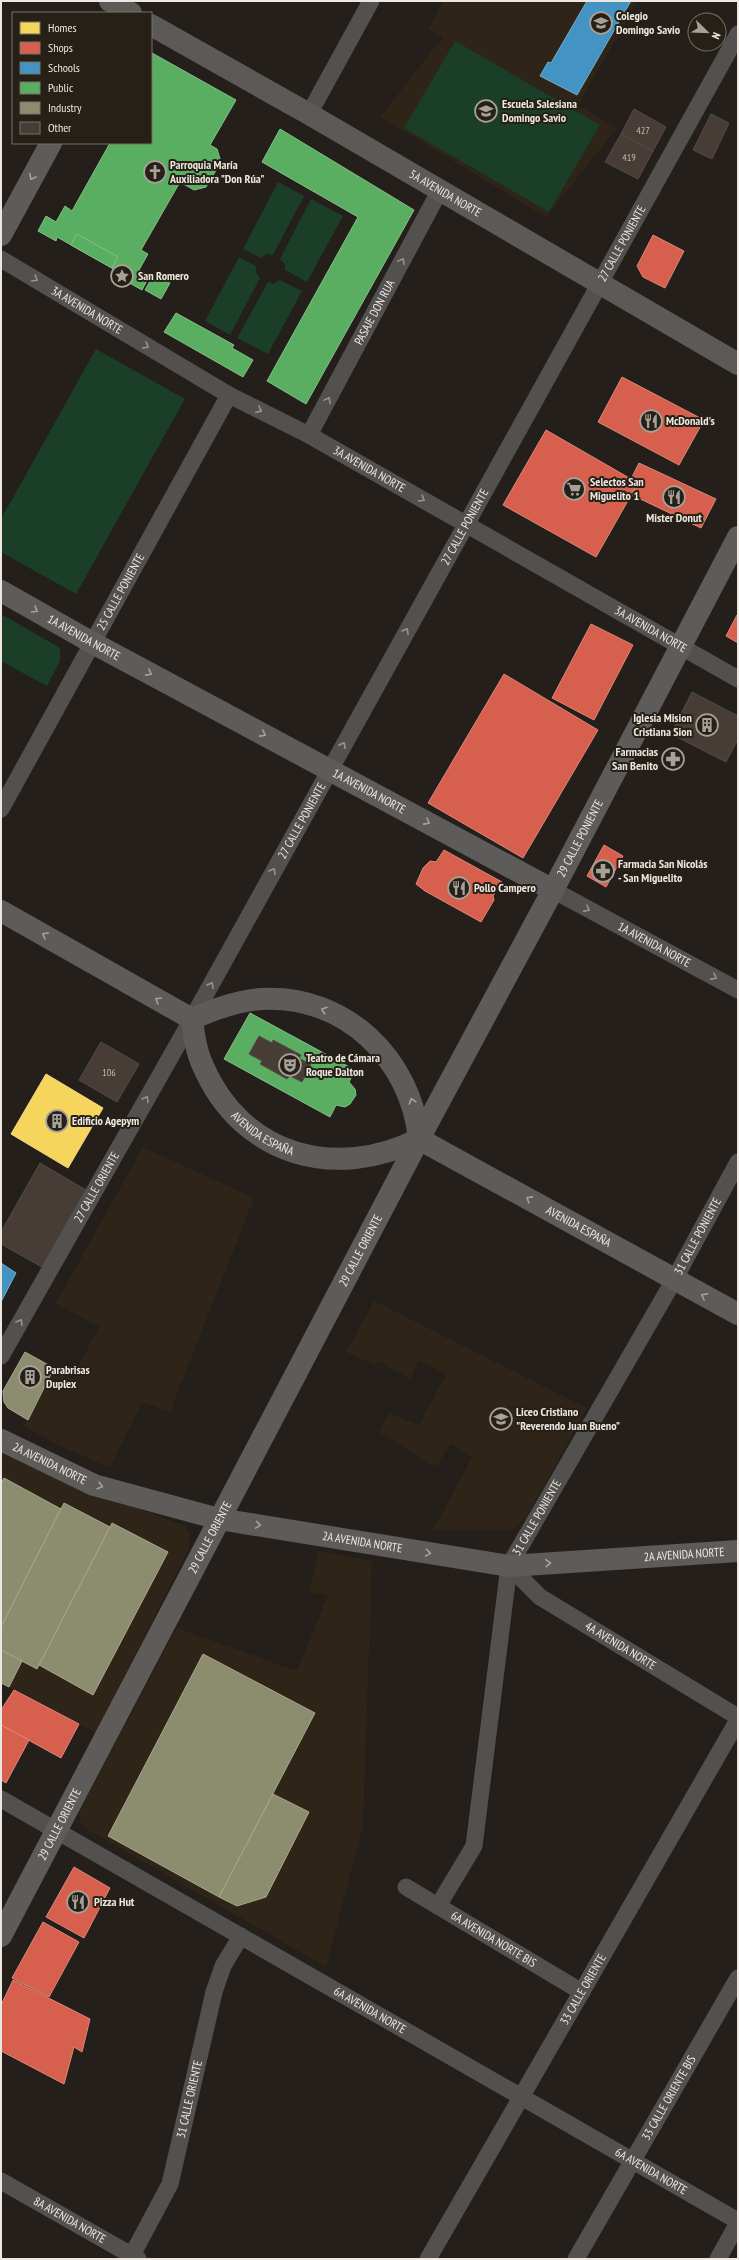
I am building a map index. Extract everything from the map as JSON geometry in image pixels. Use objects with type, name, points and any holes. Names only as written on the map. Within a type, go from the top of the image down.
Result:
[{"type":"main road","name":"5A AVENIDA NORTE","points":[[152,25],[309,114],[738,364]]},
{"type":"street","points":[[309,114],[372,1]]},
{"type":"street","name":"27 CALLE PONIENTE","points":[[192,1019],[329,769],[738,34]]},
{"type":"street","points":[[1,234],[50,144]]},
{"type":"street","name":"PASAJE DON RUA","points":[[309,435],[440,190]]},
{"type":"street","name":"3A AVENIDA NORTE","points":[[1,260],[229,394],[309,435],[738,679]]},
{"type":"street","name":"25 CALLE PONIENTE","points":[[1,809],[229,394]]},
{"type":"street","name":"29 CALLE PONIENTE","points":[[419,1139],[553,890],[738,537]]},
{"type":"street","name":"1A AVENIDA NORTE","points":[[1,591],[92,642],[738,990]]},
{"type":"street","points":[[1,911],[192,1019],[239,1002],[262,999],[286,1000],[309,1004],[331,1012],[352,1023],[386,1055],[400,1074],[410,1095],[417,1118],[419,1139]]},
{"type":"street","name":"AVENIDA ESPAÑA","points":[[192,1019],[195,1042],[202,1065],[217,1093],[242,1123],[262,1137],[282,1148],[305,1155],[328,1159],[352,1160],[375,1156],[398,1149],[419,1139],[738,1314]]},
{"type":"street","name":"27 CALLE ORIENTE","points":[[1,1356],[192,1019]]},
{"type":"street","name":"29 CALLE ORIENTE","points":[[1,1936],[419,1139]]},
{"type":"street","name":"31 CALLE PONIENTE","points":[[438,1906],[474,1846],[509,1566],[674,1280],[738,1162]]},
{"type":"street","name":"2A AVENIDA NORTE","points":[[1,1440],[94,1485],[219,1519],[509,1566],[738,1551]]},
{"type":"street","name":"4A AVENIDA NORTE","points":[[509,1566],[540,1597],[738,1719]]},
{"type":"street","name":"33 CALLE ORIENTE","points":[[428,2259],[738,1719]]},
{"type":"street","name":"6A AVENIDA NORTE","points":[[1,1799],[633,2160],[738,2222]]},
{"type":"street","name":"6A AVENIDA NORTE BIS","points":[[406,1887],[582,1992]]},
{"type":"street","name":"31 CALLE ORIENTE","points":[[133,2258],[170,2184],[214,1992],[224,1966],[241,1936]]},
{"type":"street","name":"33 CALLE ORIENTE BIS","points":[[576,2259],[738,1978]]},
{"type":"street","name":"8A AVENIDA NORTE","points":[[1,2181],[133,2258]]},
{"type":"street","points":[[718,2259],[738,2222]]},
{"type":"shaded area","name":"Escuela Salesiana Domingo Savio","points":[[443,1],[638,1],[578,105],[617,128],[546,217],[380,117],[443,37],[428,29]]},
{"type":"shaded area","points":[[143,1147],[254,1198],[170,1412],[142,1402],[110,1468],[56,1444],[24,1426],[54,1368],[72,1378],[99,1327],[56,1303]]},
{"type":"shaded area","name":"Liceo Cristiano \"Reverendo Juan Bueno\"","points":[[374,1301],[587,1408],[527,1516],[515,1528],[508,1530],[433,1530],[472,1457],[451,1444],[436,1467],[379,1432],[389,1413],[419,1425],[446,1374],[419,1361],[410,1379],[378,1361],[375,1365],[346,1352]]},
{"type":"shaded area","points":[[1,1450],[102,1495],[185,1526],[190,1535],[189,1548],[96,1733],[1,1683]]},
{"type":"shaded area","points":[[319,1551],[372,1561],[363,1826],[326,1967],[90,1831],[81,1825],[79,1811],[177,1628],[297,1671],[328,1595],[309,1592]]},
{"type":"green space","points":[[455,41],[600,125],[549,212],[404,128]]},
{"type":"green space","points":[[278,182],[304,196],[273,255],[267,254],[261,258],[243,249]]},
{"type":"green space","points":[[311,199],[343,216],[307,282],[285,270],[285,264],[280,259]]},
{"type":"green space","points":[[239,257],[256,266],[256,273],[260,278],[230,335],[205,321]]},
{"type":"green space","points":[[280,280],[302,291],[268,354],[237,338],[268,282],[273,284]]},
{"type":"green space","points":[[96,349],[185,399],[76,594],[1,552],[1,519]]},
{"type":"green space","points":[[1,614],[60,648],[60,661],[47,686],[1,661]]},
{"type":"building: Homes","name":"Edificio Agepym","points":[[46,1074],[103,1108],[68,1168],[11,1134]]},
{"type":"building: Shops","points":[[653,235],[684,251],[665,288],[643,277],[637,266]]},
{"type":"building: Shops","name":"McDonald's","points":[[622,377],[704,420],[679,465],[598,422]]},
{"type":"building: Shops","name":"Selectos San Miguelito 1","points":[[546,430],[638,483],[596,557],[503,505]]},
{"type":"building: Shops","name":"Mister Donut","points":[[639,463],[716,499],[701,528],[632,495],[638,483],[631,479]]},
{"type":"building: Shops","points":[[738,615],[738,643],[726,636]]},
{"type":"building: Shops","points":[[591,624],[633,645],[594,720],[552,698]]},
{"type":"building: Shops","points":[[504,674],[598,730],[523,858],[428,803]]},
{"type":"building: Shops","name":"Farmacia San Nicolás - San Miguelito","points":[[604,845],[623,856],[606,887],[587,876]]},
{"type":"building: Shops","name":"Pollo Campero","points":[[444,850],[502,882],[493,896],[494,900],[481,922],[425,891],[416,884],[423,868],[430,861],[436,862]]},
{"type":"building: Shops","points":[[14,1690],[79,1724],[61,1758],[1,1725],[1,1710]]},
{"type":"building: Shops","points":[[1,1725],[29,1740],[6,1783],[1,1780]]},
{"type":"building: Shops","name":"Pizza Hut","points":[[74,1867],[110,1888],[84,1938],[46,1917]]},
{"type":"building: Shops","points":[[43,1922],[79,1942],[49,1997],[12,1978]]},
{"type":"building: Shops","points":[[13,1980],[90,2019],[82,2052],[74,2047],[64,2084],[1,2051],[1,2005]]},
{"type":"building: Schools","points":[[587,1],[631,1],[577,95],[540,76],[548,62],[551,63]]},
{"type":"building: Schools","points":[[1,1263],[16,1273],[1,1302]]},
{"type":"building: Public","name":"Parroquia María Auxiliadora \"Don Rúa\"","points":[[152,53],[236,100],[210,145],[217,149],[221,162],[206,187],[194,190],[180,182],[141,250],[148,254],[139,270],[150,275],[142,290],[124,280],[126,276],[57,237],[56,241],[38,231],[46,216],[56,222],[65,206],[72,211],[109,144],[152,144]]},
{"type":"building: Public","points":[[280,129],[414,210],[306,404],[267,381],[358,217],[262,162]]},
{"type":"building: Public","points":[[77,234],[118,257],[112,268],[71,245]]},
{"type":"building: Public","points":[[154,274],[170,283],[161,299],[145,290]]},
{"type":"building: Public","points":[[176,313],[234,345],[232,348],[253,360],[243,377],[164,332]]},
{"type":"building: Public","name":"Teatro de Cámara Roque Dalton","points":[[250,1013],[355,1070],[349,1082],[355,1089],[356,1095],[350,1104],[345,1107],[336,1105],[330,1117],[224,1059]]},
{"type":"building: Industry","name":"Parabrisas Duplex","points":[[25,1352],[54,1368],[28,1420],[8,1408],[4,1402],[3,1391]]},
{"type":"building: Industry","points":[[4,1478],[61,1509],[1,1627],[1,1483]]},
{"type":"building: Industry","points":[[64,1503],[110,1527],[37,1669],[1,1650],[1,1627]]},
{"type":"building: Industry","points":[[112,1523],[168,1552],[93,1695],[39,1665]]},
{"type":"building: Industry","points":[[1,1650],[22,1661],[9,1687],[1,1683]]},
{"type":"building: Industry","points":[[203,1654],[315,1713],[219,1897],[108,1836]]},
{"type":"building: Industry","points":[[273,1794],[309,1812],[266,1897],[237,1906],[219,1897]]},
{"type":"building: Other","points":[[634,109],[666,127],[653,151],[621,134]]},
{"type":"building: Other","points":[[711,114],[729,123],[712,159],[693,150]]},
{"type":"building: Other","points":[[621,134],[653,151],[638,179],[605,162]]},
{"type":"building: Other","name":"Iglesia Mision Cristiana Sion","points":[[692,692],[738,716],[738,739],[726,762],[671,734]]},
{"type":"building: Other","points":[[259,1036],[272,1043],[273,1040],[301,1055],[299,1058],[311,1065],[302,1082],[290,1076],[287,1079],[260,1064],[262,1061],[249,1054]]},
{"type":"building: Other","points":[[101,1042],[139,1064],[117,1102],[79,1080]]},
{"type":"building: Other","points":[[40,1163],[86,1190],[42,1267],[1,1244],[1,1232]]},
{"type":"place","name":"Colegio Domingo Savio","points":[[601,23]]},
{"type":"place","name":"Escuela Salesiana Domingo Savio","points":[[486,111]]},
{"type":"place","name":"Parroquia María Auxiliadora \"Don Rúa\"","points":[[155,172]]},
{"type":"place","name":"San Romero","points":[[122,276]]},
{"type":"place","name":"McDonald's","points":[[651,421]]},
{"type":"place","name":"Selectos San Miguelito 1","points":[[574,489]]},
{"type":"place","name":"Mister Donut","points":[[674,497]]},
{"type":"place","name":"Iglesia Mision Cristiana Sion","points":[[707,725]]},
{"type":"place","name":"Farmacias San Benito","points":[[673,759]]},
{"type":"place","name":"Farmacia San Nicolás - San Miguelito","points":[[603,871]]},
{"type":"place","name":"Pollo Campero","points":[[459,888]]},
{"type":"place","name":"Teatro de Cámara Roque Dalton","points":[[290,1065]]},
{"type":"place","name":"Edificio Agepym","points":[[57,1121]]},
{"type":"place","name":"Parabrisas Duplex","points":[[30,1377]]},
{"type":"place","name":"Liceo Cristiano \"Reverendo Juan Bueno\"","points":[[501,1419]]},
{"type":"place","name":"Pizza Hut","points":[[78,1902]]}]
